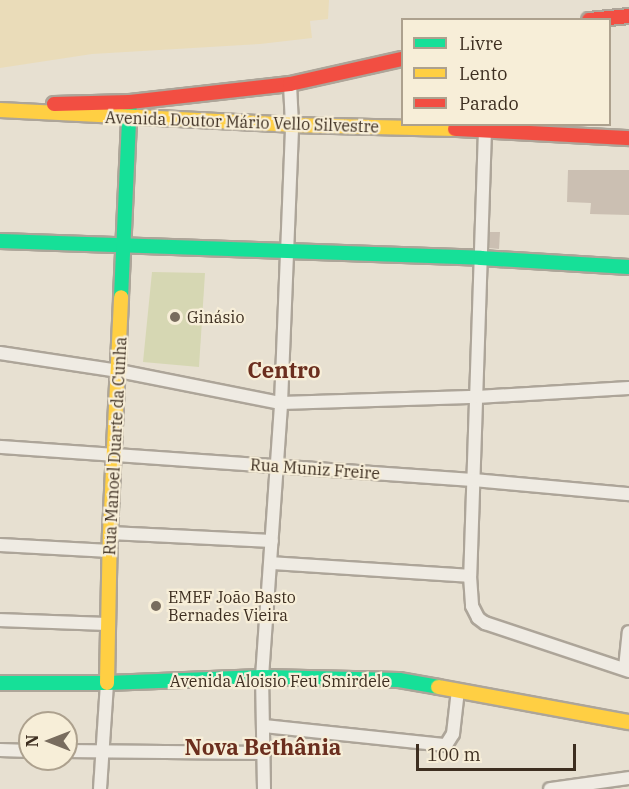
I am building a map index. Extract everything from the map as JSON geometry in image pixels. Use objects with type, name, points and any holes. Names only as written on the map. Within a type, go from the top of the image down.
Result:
[{"type":"street","points":[[609,18],[629,16]]},
{"type":"street","points":[[15,110],[51,104],[130,102],[290,84],[401,59]]},
{"type":"street","points":[[264,789],[262,678],[278,467],[292,125],[290,84]]},
{"type":"street","name":"Rua Manoel Duarte da Cunha","points":[[100,789],[107,683],[110,533],[130,102]]},
{"type":"street","name":"Avenida Doutor Mário Vello Silvestre","points":[[0,110],[292,125],[485,130],[629,138]]},
{"type":"street","points":[[485,130],[470,576],[471,598],[475,612],[485,623],[627,670],[629,632]]},
{"type":"street","points":[[0,241],[287,253],[481,258],[629,267]]},
{"type":"street","points":[[0,353],[119,371],[281,403],[477,397],[629,388]]},
{"type":"street","name":"Rua Muniz Freire","points":[[0,447],[474,480],[629,494]]},
{"type":"street","points":[[110,533],[272,541]]},
{"type":"street","points":[[0,545],[110,551]]},
{"type":"street","points":[[271,563],[470,576]]},
{"type":"street","points":[[0,620],[108,624]]},
{"type":"street","name":"Avenida Aloisio Feu Smirdele","points":[[0,683],[107,683],[262,678],[387,680],[629,720]]},
{"type":"street","points":[[264,726],[446,745],[453,734],[458,690]]},
{"type":"street","points":[[0,750],[18,751]]},
{"type":"street","points":[[78,751],[264,753]]},
{"type":"street","points":[[550,789],[629,778]]},
{"type":"green space","name":"Ginásio","points":[[152,272],[205,273],[199,367],[143,362]]},
{"type":"sand","points":[[0,0],[329,0],[328,19],[310,21],[312,38],[260,44],[92,54],[0,68]]},
{"type":"building","points":[[568,170],[629,170],[629,215],[590,214],[591,203],[567,202]]},
{"type":"building","points":[[490,232],[500,232],[499,249],[489,248]]},
{"type":"traffic: fast","points":[[121,297],[130,102]]},
{"type":"traffic: fast","points":[[0,241],[481,258],[629,267]]},
{"type":"traffic: fast","points":[[0,683],[107,683],[262,677],[399,680],[438,687]]},
{"type":"traffic: slow","points":[[0,110],[292,125],[455,129]]},
{"type":"traffic: slow","points":[[107,683],[110,533],[121,297]]},
{"type":"traffic: slow","points":[[438,687],[629,722]]},
{"type":"traffic: jam","points":[[609,18],[629,16]]},
{"type":"traffic: jam","points":[[54,104],[130,102],[290,84],[401,59]]},
{"type":"traffic: jam","points":[[455,129],[629,138]]},
{"type":"place","name":"Ginásio","points":[[175,317]]},
{"type":"place","name":"EMEF João Basto Bernades Vieira","points":[[156,606]]},
{"type":"district","name":"Centro","points":[[284,370]]},
{"type":"district","name":"Nova Bethânia","points":[[263,747]]}]
